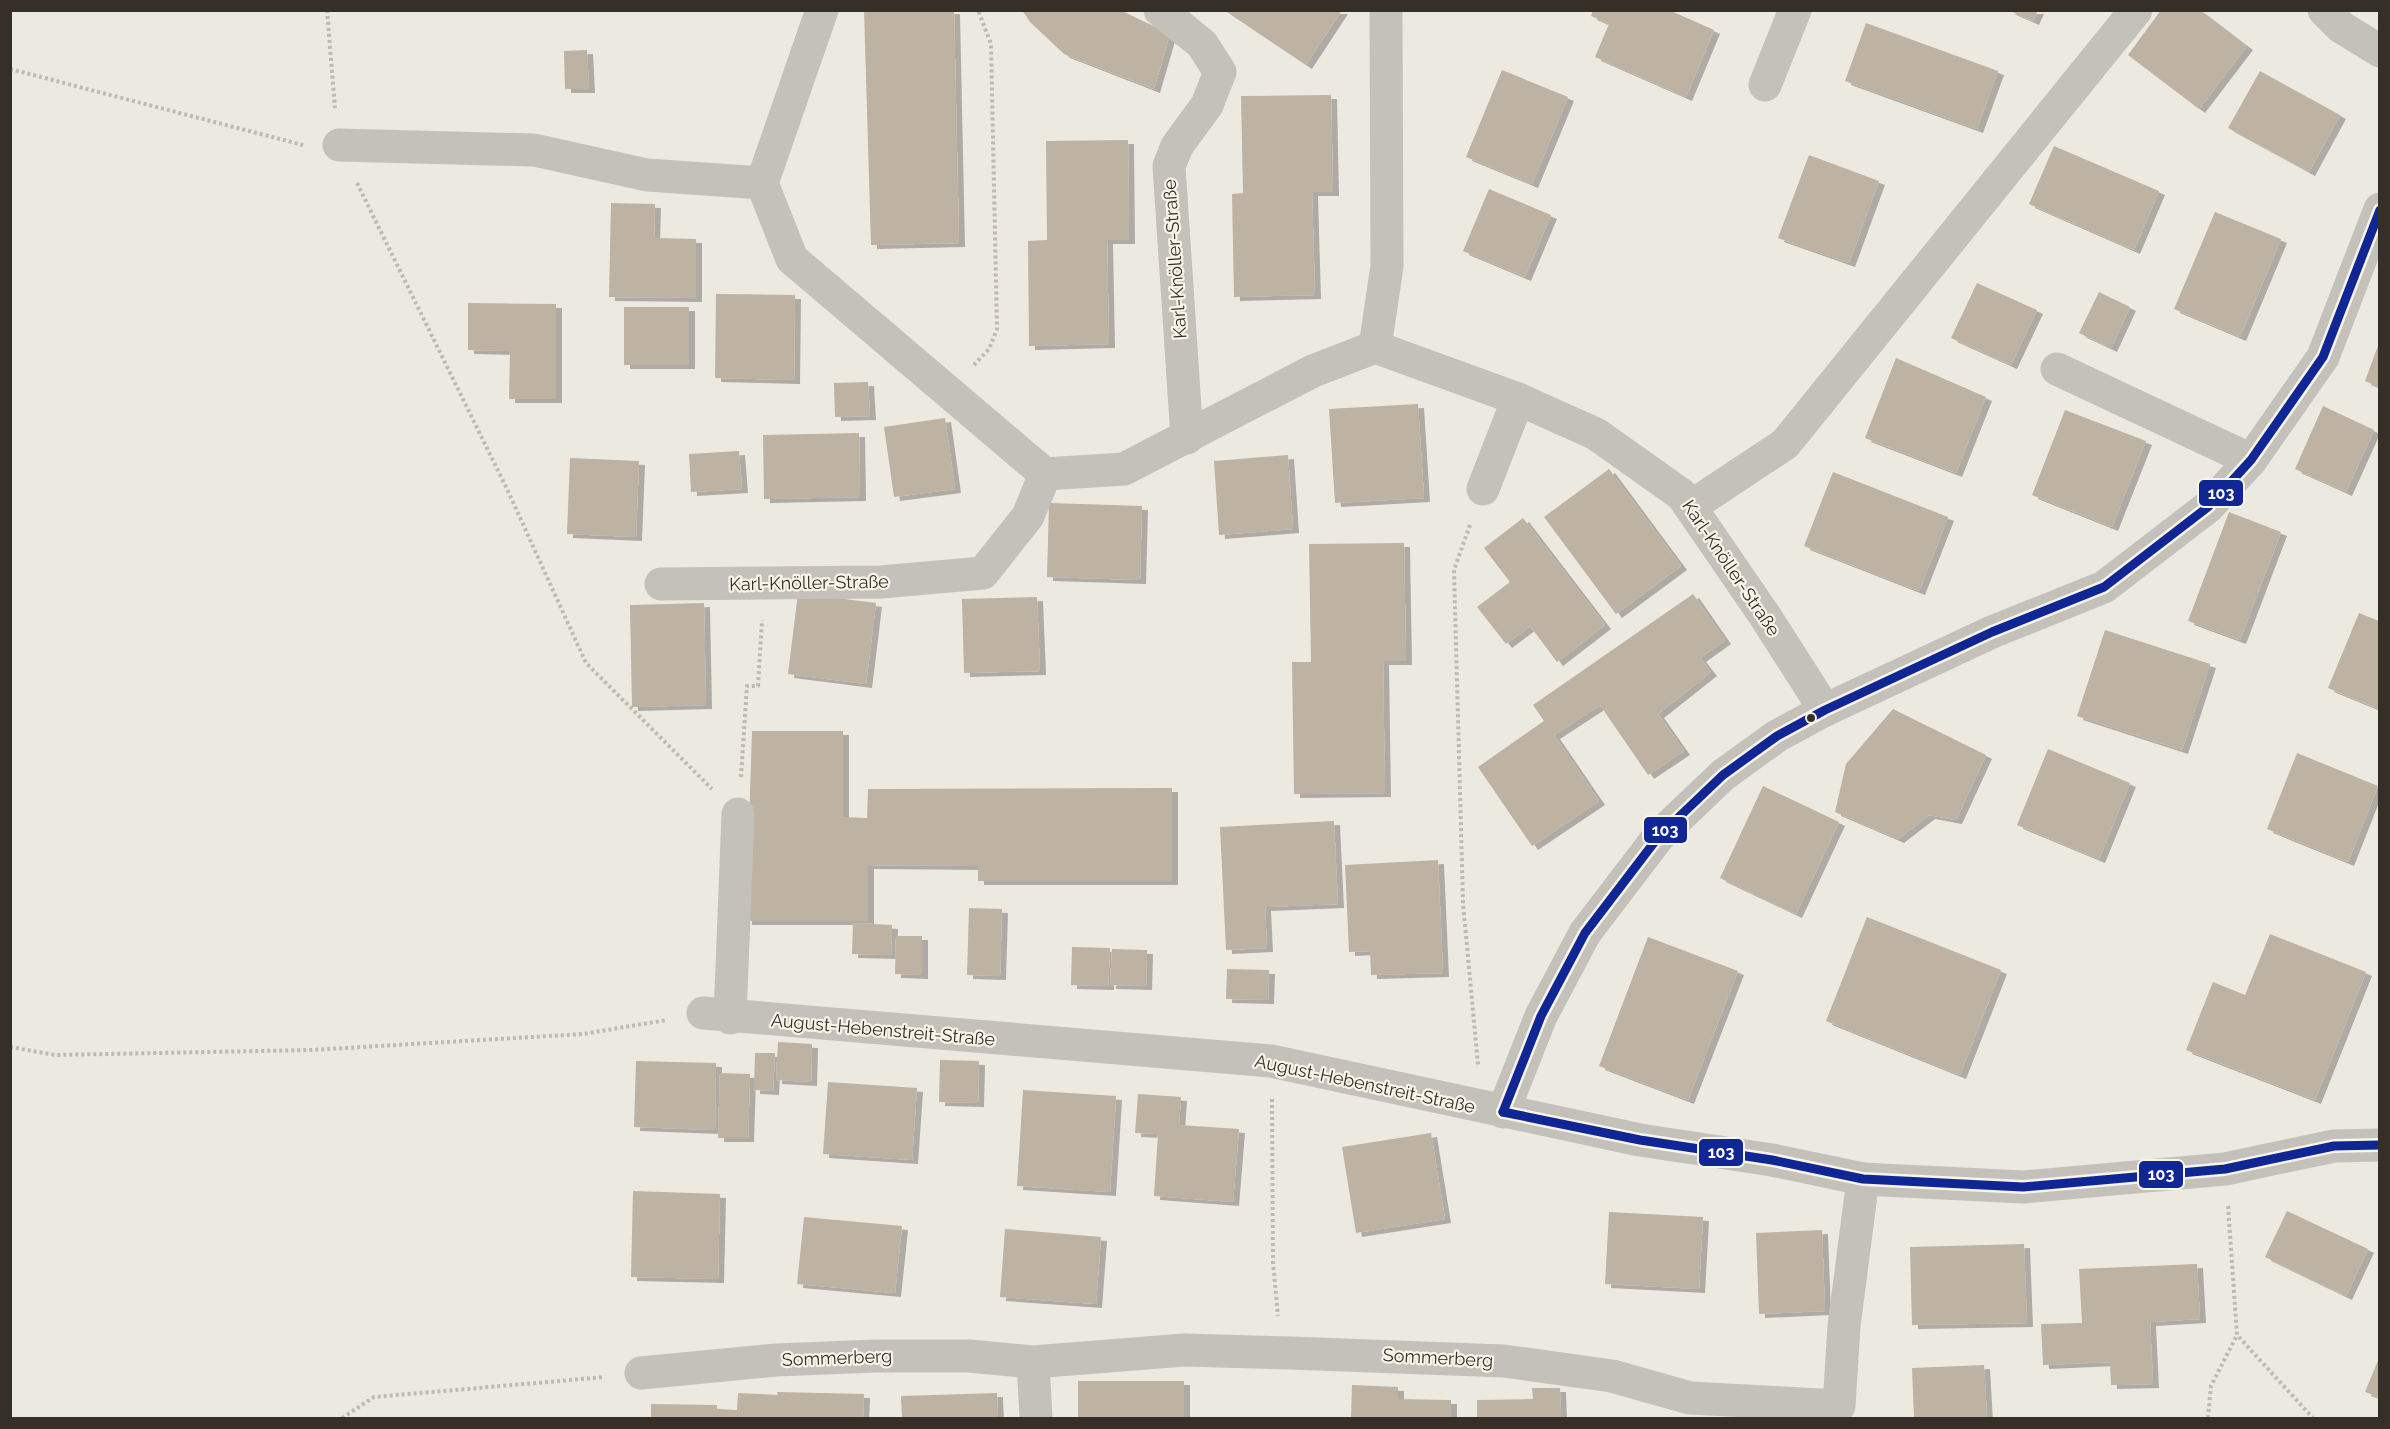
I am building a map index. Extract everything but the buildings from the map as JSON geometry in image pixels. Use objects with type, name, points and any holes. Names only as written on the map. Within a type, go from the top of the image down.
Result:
[{"type":"street","points":[[822,10],[762,183],[792,259],[1045,474],[1124,469],[1313,371],[1375,347],[1387,266],[1386,10]]},
{"type":"street","name":"Karl-Knöller-Straße","points":[[1160,10],[1202,44],[1220,72],[1207,105],[1177,146],[1169,166],[1187,438]]},
{"type":"street","points":[[1766,85],[1795,10]]},
{"type":"street","points":[[1690,507],[1785,444],[2136,10]]},
{"type":"street","points":[[2324,10],[2341,27],[2379,51]]},
{"type":"street","points":[[341,150],[534,150],[647,175],[762,183]]},
{"type":"street","points":[[1493,1110],[1585,933],[1659,836],[1723,775],[1777,736],[1825,711],[1992,632],[2104,587],[2208,507],[2251,460],[2324,357],[2379,209]]},
{"type":"street","name":"Karl-Knöller-Straße","points":[[1375,347],[1518,399],[1596,434],[1682,495],[1765,616],[1825,711]]},
{"type":"street","points":[[2057,369],[2251,460]]},
{"type":"street","points":[[1483,489],[1518,399]]},
{"type":"street","name":"Karl-Knöller-Straße","points":[[661,584],[764,585],[881,582],[983,573],[1028,516],[1045,474]]},
{"type":"street","points":[[716,1016],[738,814]]},
{"type":"street","name":"August-Hebenstreit-Straße","points":[[716,1016],[1271,1061],[1640,1140],[1772,1160],[1863,1179],[2023,1186],[2225,1168],[2334,1146],[2379,1145]]},
{"type":"street","name":"Sommerberg","points":[[641,1373],[776,1360],[876,1356],[969,1356],[1033,1362],[1184,1350],[1504,1361],[1612,1376],[1690,1398],[1845,1412],[1844,1326],[1863,1179]]},
{"type":"street","points":[[1033,1362],[1036,1419]]},
{"type":"path","points":[[327,10],[341,150],[507,489],[586,663],[738,814]]},
{"type":"path","points":[[949,391],[989,349],[997,329],[991,44],[978,10]]},
{"type":"path","points":[[10,69],[341,150]]},
{"type":"path","points":[[1483,489],[1454,570],[1463,903],[1493,1110]]},
{"type":"path","points":[[738,814],[747,686],[758,686],[764,585]]},
{"type":"path","points":[[10,1047],[55,1055],[311,1050],[583,1034],[716,1016]]},
{"type":"path","points":[[1236,1352],[1279,1326],[1273,1262],[1271,1061]]},
{"type":"path","points":[[2208,1419],[2211,1386],[2237,1335],[2225,1168]]},
{"type":"path","points":[[2237,1335],[2313,1419]]},
{"type":"path","points":[[342,1419],[374,1397],[641,1373]]},
{"type":"transit line","name":"103","points":[[1503,1112],[1541,1016],[1585,933],[1659,836],[1723,775],[1777,736],[1825,710],[1992,632],[2104,587],[2208,507],[2251,460],[2323,357],[2380,210]]},
{"type":"transit line","name":"103","points":[[1503,1112],[1640,1140],[1772,1160],[1863,1179],[2023,1187],[2225,1169],[2334,1146],[2380,1145]]}]
